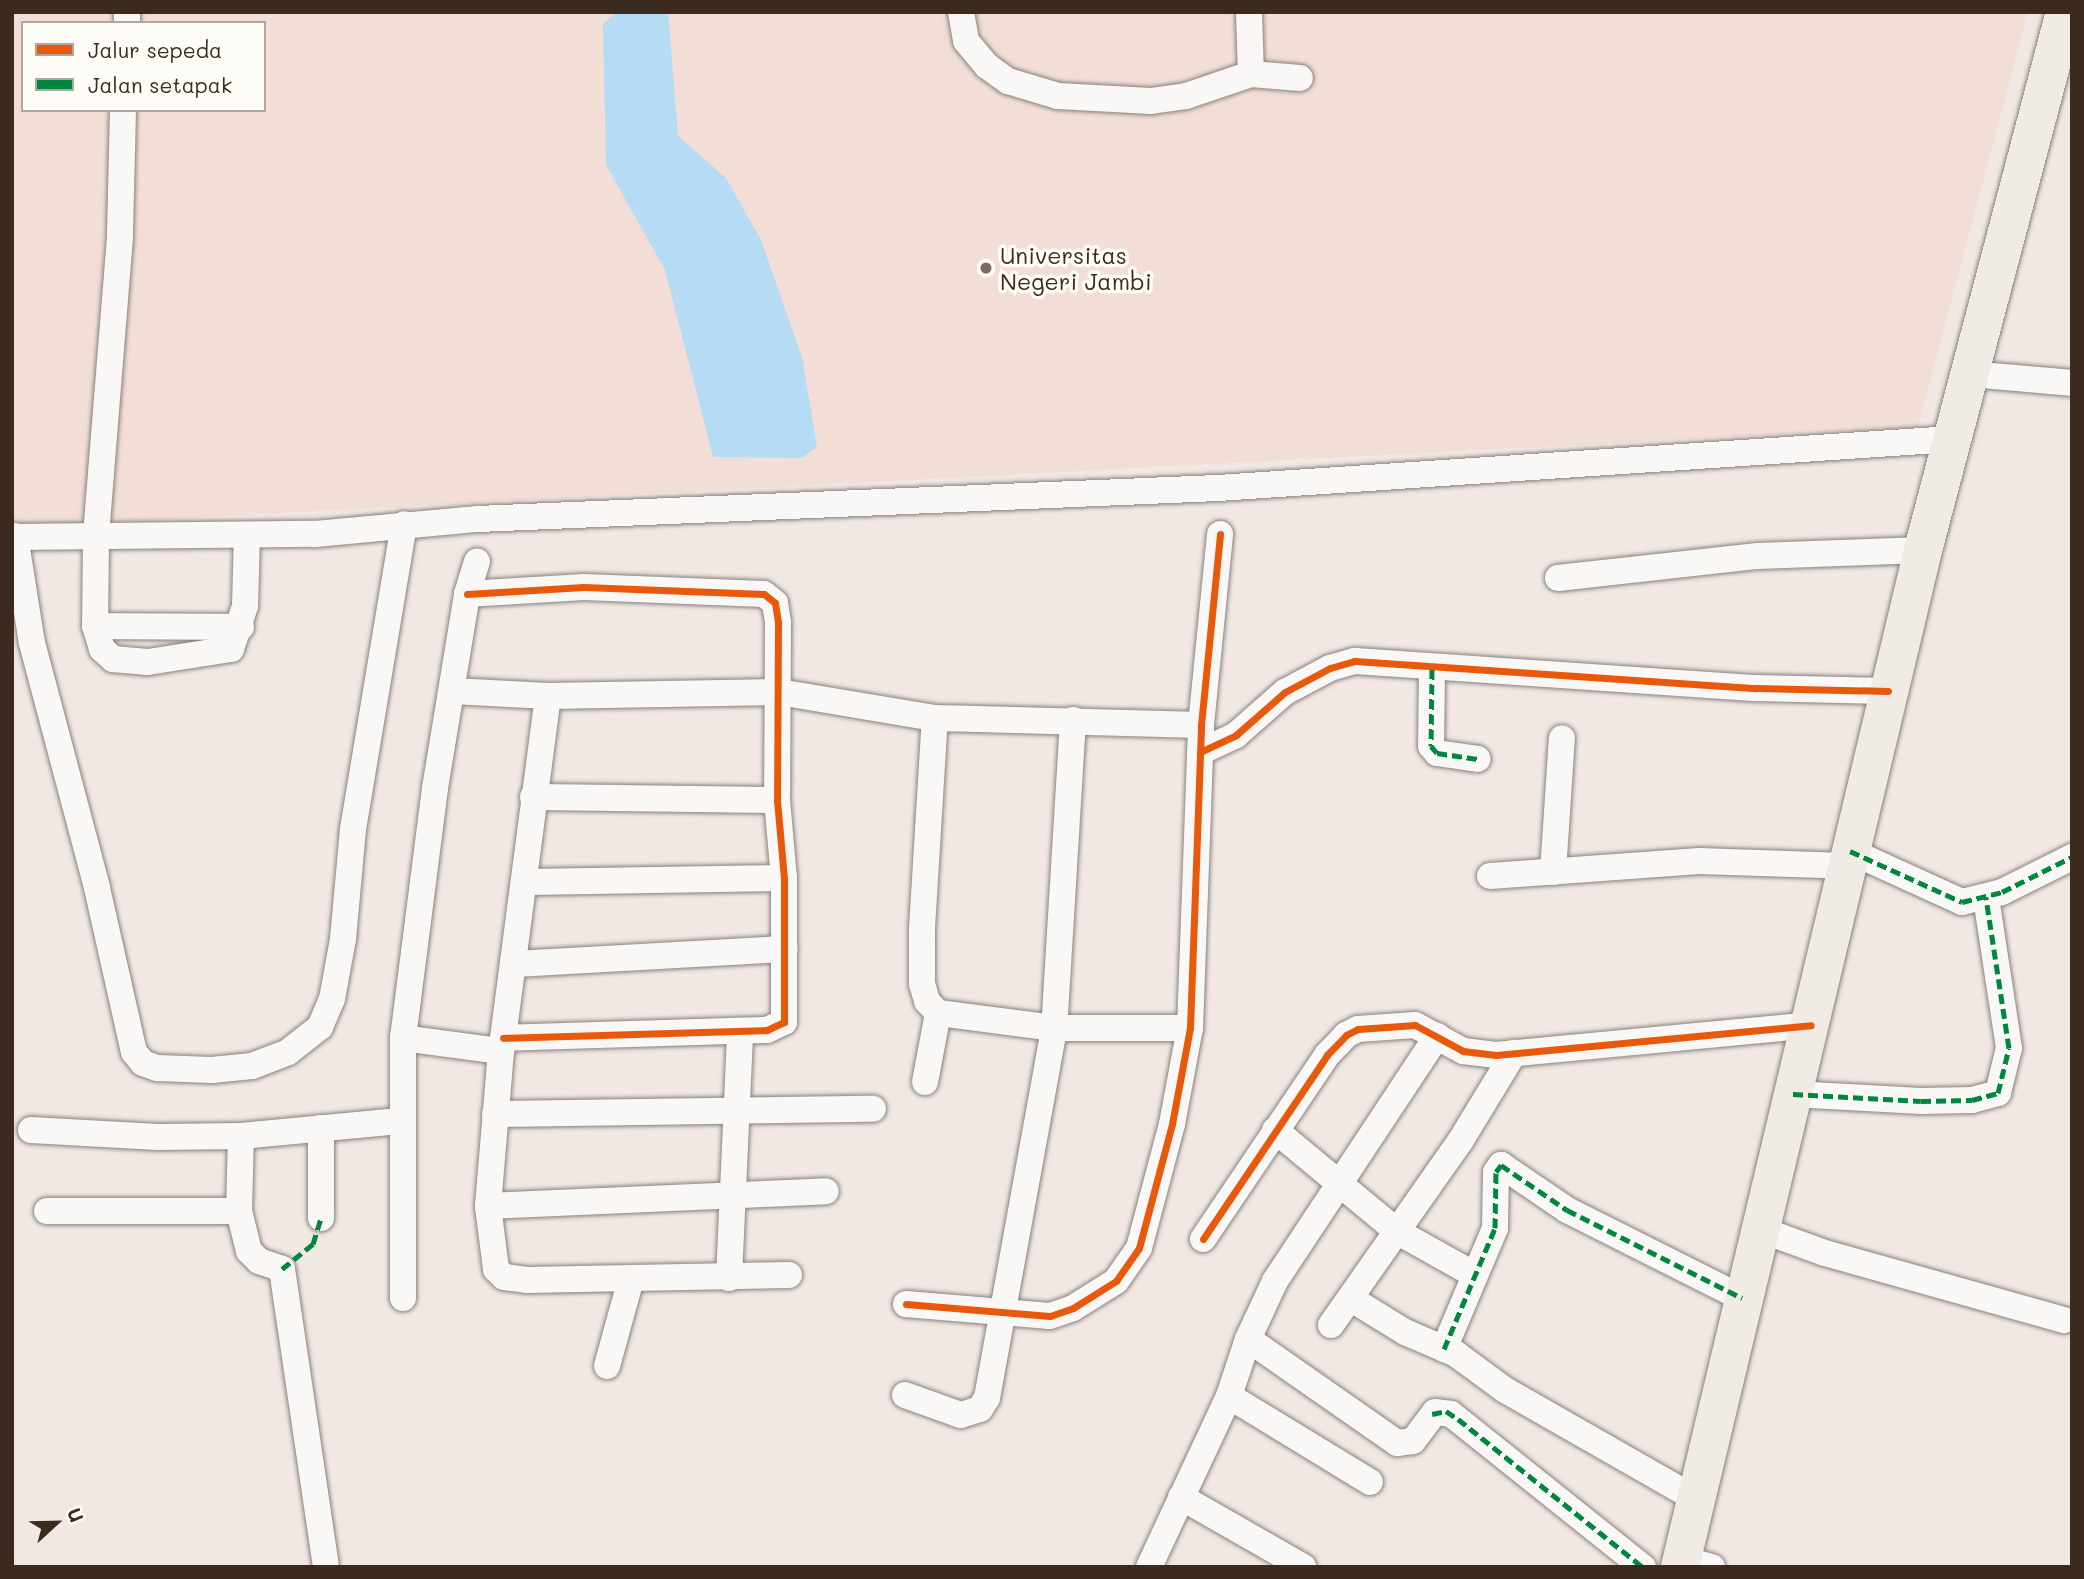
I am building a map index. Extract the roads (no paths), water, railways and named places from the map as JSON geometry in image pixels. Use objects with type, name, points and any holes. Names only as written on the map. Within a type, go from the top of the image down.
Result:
[{"type":"highway","points":[[1691,1564],[1696,1499],[1742,1298],[1811,1025],[1888,691],[1951,439],[2066,19]]},
{"type":"street","points":[[961,12],[966,41],[987,66],[1008,81],[1058,96],[1151,101],[1186,96],[1251,74],[1300,78]]},
{"type":"street","points":[[1249,12],[1251,74]]},
{"type":"street","points":[[123,112],[120,237],[96,537],[95,626],[107,656],[148,662],[226,652],[241,627],[247,535]]},
{"type":"street","points":[[1970,374],[2072,383]]},
{"type":"street","points":[[404,524],[354,829],[332,999],[320,1027],[288,1052],[252,1066],[212,1070],[157,1068],[143,1062],[134,1052],[97,888],[32,643],[14,537],[315,534],[404,524],[1218,488],[1951,439]]},
{"type":"street","points":[[906,1304],[1041,1317],[1060,1314],[1124,1272],[1149,1220],[1190,1028],[1201,725],[1220,534]]},
{"type":"street","points":[[1559,578],[1758,556],[1923,550]]},
{"type":"street","points":[[403,1297],[399,1121],[403,1038],[467,594],[477,562]]},
{"type":"street","points":[[403,1038],[502,1044],[772,1030],[784,1022],[784,878],[777,800],[777,611],[768,595],[670,587],[467,594]]},
{"type":"street","points":[[95,626],[241,627]]},
{"type":"street","points":[[1200,752],[1236,735],[1285,692],[1330,668],[1355,661],[1432,669],[1756,688],[1888,691]]},
{"type":"street","points":[[1432,669],[1432,748],[1478,759]]},
{"type":"street","points":[[452,691],[548,696],[779,692],[935,718],[1201,725]]},
{"type":"street","points":[[548,696],[533,797],[495,1114],[488,1206],[493,1257],[501,1276],[520,1280],[789,1275]]},
{"type":"street","points":[[935,718],[922,984],[927,1001],[938,1013],[1054,1028],[1190,1028]]},
{"type":"street","points":[[905,1395],[961,1415],[980,1409],[990,1389],[1054,1028],[1073,720]]},
{"type":"street","points":[[1553,872],[1562,738]]},
{"type":"street","points":[[533,797],[777,800]]},
{"type":"street","points":[[1490,876],[1699,860],[1848,859],[1956,902],[1986,897],[2072,857]]},
{"type":"street","points":[[524,882],[784,878]]},
{"type":"street","points":[[1793,1094],[1921,1101],[1972,1100],[1998,1093],[2009,1048],[1986,897]]},
{"type":"street","points":[[515,964],[785,949]]},
{"type":"street","points":[[925,1082],[938,1013]]},
{"type":"street","points":[[1203,1239],[1275,1130],[1346,1035],[1371,1025],[1403,1024],[1422,1027],[1463,1051],[1514,1054],[1811,1025]]},
{"type":"street","points":[[729,1278],[740,1032]]},
{"type":"street","points":[[1149,1567],[1228,1396],[1248,1339],[1275,1281],[1437,1036]]},
{"type":"street","points":[[1331,1325],[1353,1300],[1514,1054]]},
{"type":"street","points":[[495,1114],[738,1113],[873,1109]]},
{"type":"street","points":[[30,1130],[158,1137],[241,1136],[399,1121]]},
{"type":"street","points":[[321,1128],[321,1218]]},
{"type":"street","points":[[1275,1130],[1337,1185],[1398,1232],[1475,1275]]},
{"type":"street","points":[[241,1136],[239,1211],[249,1251],[259,1261],[282,1269],[326,1567]]},
{"type":"street","points":[[1444,1349],[1495,1228],[1496,1172],[1501,1165],[1567,1210],[1742,1298]]},
{"type":"street","points":[[488,1206],[731,1192],[826,1191]]},
{"type":"street","points":[[47,1212],[239,1211]]},
{"type":"street","points":[[1759,1229],[1825,1253],[2064,1320]]},
{"type":"street","points":[[607,1366],[631,1279]]},
{"type":"street","points":[[1353,1300],[1444,1349],[1632,1466],[1696,1499]]},
{"type":"street","points":[[1248,1339],[1397,1443],[1412,1443],[1434,1413],[1449,1413],[1643,1567]]},
{"type":"street","points":[[1228,1396],[1370,1482]]},
{"type":"street","points":[[1181,1497],[1303,1567]]},
{"type":"water","points":[[617,12],[668,12],[678,136],[726,178],[761,240],[802,357],[817,447],[802,458],[713,457],[665,270],[606,165],[603,24]]},
{"type":"place","name":"Universitas Negeri Jambi","points":[[986,268]]}]
